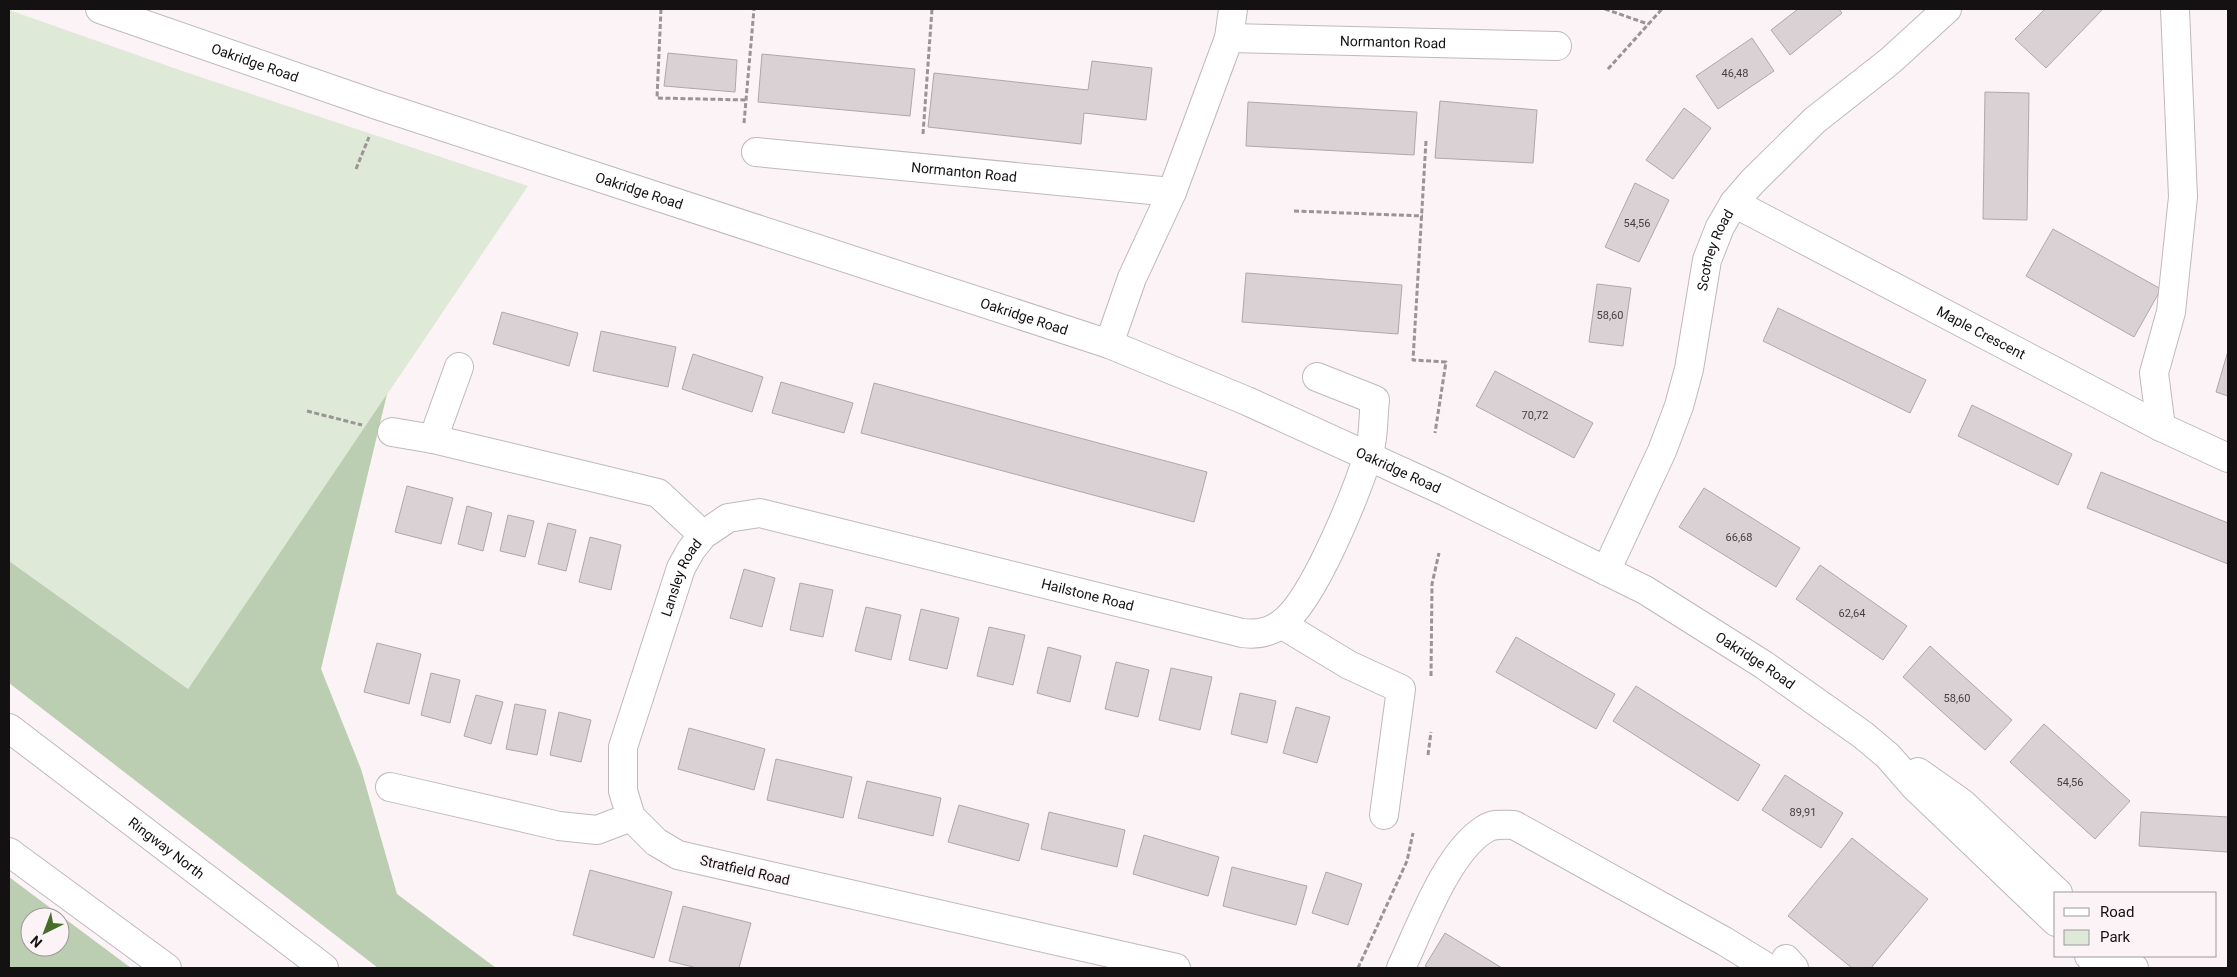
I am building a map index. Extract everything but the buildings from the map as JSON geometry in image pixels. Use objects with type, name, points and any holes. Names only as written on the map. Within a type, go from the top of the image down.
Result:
[{"type":"main road","name":"Oakridge Road","points":[[100,9],[387,108],[1109,344],[1212,385],[1369,452],[1645,590],[1764,665],[1863,735],[1888,756],[1916,788],[2054,920]]},
{"type":"main road","points":[[1109,344],[1132,278],[1172,192],[1228,38],[1233,9]]},
{"type":"main road","name":"Scotney Road","points":[[1606,571],[1662,452],[1679,406],[1689,369],[1707,260],[1720,227],[1734,203],[1758,176],[1815,120],[1890,61],[1948,9]]},
{"type":"main road","points":[[2161,427],[2154,374],[2171,312],[2183,197],[2175,9]]},
{"type":"main road","name":"Normanton Road","points":[[1228,38],[1557,46]]},
{"type":"main road","name":"Normanton Road","points":[[756,152],[1172,192]]},
{"type":"main road","name":"Maple Crescent","points":[[1734,203],[2161,427],[2228,458]]},
{"type":"main road","points":[[434,439],[459,368]]},
{"type":"main road","points":[[1317,377],[1375,400],[1369,452]]},
{"type":"main road","name":"Lansley Road","points":[[392,432],[434,439],[658,493],[703,535],[681,568],[623,747],[623,791],[631,817]]},
{"type":"main road","name":"Hailstone Road","points":[[703,535],[728,518],[760,513],[1242,633],[1255,634],[1268,632],[1281,624],[1303,599],[1328,555],[1369,452]]},
{"type":"main road","points":[[1281,624],[1348,665],[1401,689],[1384,816]]},
{"type":"main road","name":"Ringway North","points":[[9,728],[324,968]]},
{"type":"main road","name":"Oakridge Road","points":[[1888,756],[1923,774],[1962,803],[2057,892]]},
{"type":"main road","points":[[390,787],[559,826],[597,830],[631,817]]},
{"type":"main road","name":"Stratfield Road","points":[[631,817],[656,842],[678,855],[1112,961],[1176,968]]},
{"type":"main road","points":[[1401,968],[1442,881],[1464,849],[1485,828],[1497,824],[1514,826],[1724,941],[1782,965]]},
{"type":"main road","points":[[9,852],[167,968]]},
{"type":"main road","points":[[2091,957],[2102,968]]},
{"type":"path","points":[[661,9],[657,98],[746,100]]},
{"type":"path","points":[[744,126],[754,9]]},
{"type":"path","points":[[919,167],[932,9]]},
{"type":"path","points":[[1604,9],[1648,24]]},
{"type":"path","points":[[1608,69],[1662,9]]},
{"type":"path","points":[[913,134],[923,135]]},
{"type":"path","points":[[1426,141],[1413,360],[1446,362],[1435,433]]},
{"type":"path","points":[[1294,211],[1423,216]]},
{"type":"path","points":[[307,412],[392,432]]},
{"type":"green space","points":[[9,10],[191,74],[528,186],[188,689],[9,561]]},
{"type":"green space","points":[[387,394],[321,669],[361,769],[397,894],[496,968],[378,968],[9,683],[9,561],[188,689]]},
{"type":"green space","points":[[9,877],[49,907],[20,907],[20,957],[70,957],[70,922],[131,968],[9,968]]}]
